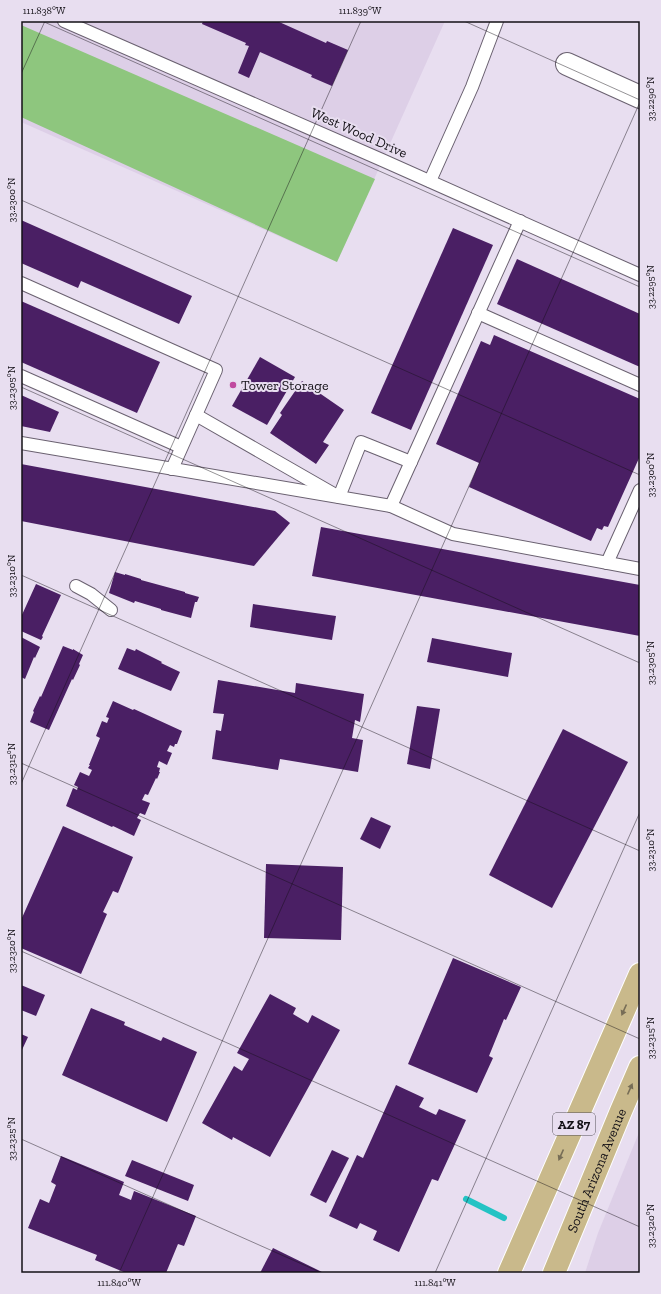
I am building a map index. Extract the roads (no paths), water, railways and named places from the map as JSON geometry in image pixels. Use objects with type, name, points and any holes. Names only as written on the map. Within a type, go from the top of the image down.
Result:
[{"type":"main road","name":"AZ 87","points":[[509,1273],[640,975]]},
{"type":"main road","name":"South Arizona Avenue","points":[[554,1273],[640,1067]]},
{"type":"street","points":[[567,64],[640,97]]},
{"type":"lane","name":"West Wood Drive","points":[[64,21],[430,181],[640,275]]},
{"type":"lane","points":[[430,181],[472,86],[497,21]]},
{"type":"lane","points":[[391,506],[520,221]]},
{"type":"lane","points":[[21,283],[216,370],[172,469]]},
{"type":"lane","points":[[478,313],[640,385]]},
{"type":"lane","points":[[21,376],[182,446]]},
{"type":"lane","points":[[196,415],[338,497]]},
{"type":"lane","points":[[338,497],[361,442],[411,462]]},
{"type":"lane","points":[[21,443],[391,506],[454,534],[640,569]]},
{"type":"lane","points":[[607,563],[640,490]]},
{"type":"lane","points":[[76,586],[91,594],[111,610]]},
{"type":"waterway","points":[[466,1199],[504,1218]]},
{"type":"place","name":"Tower Storage","points":[[233,385]]}]
